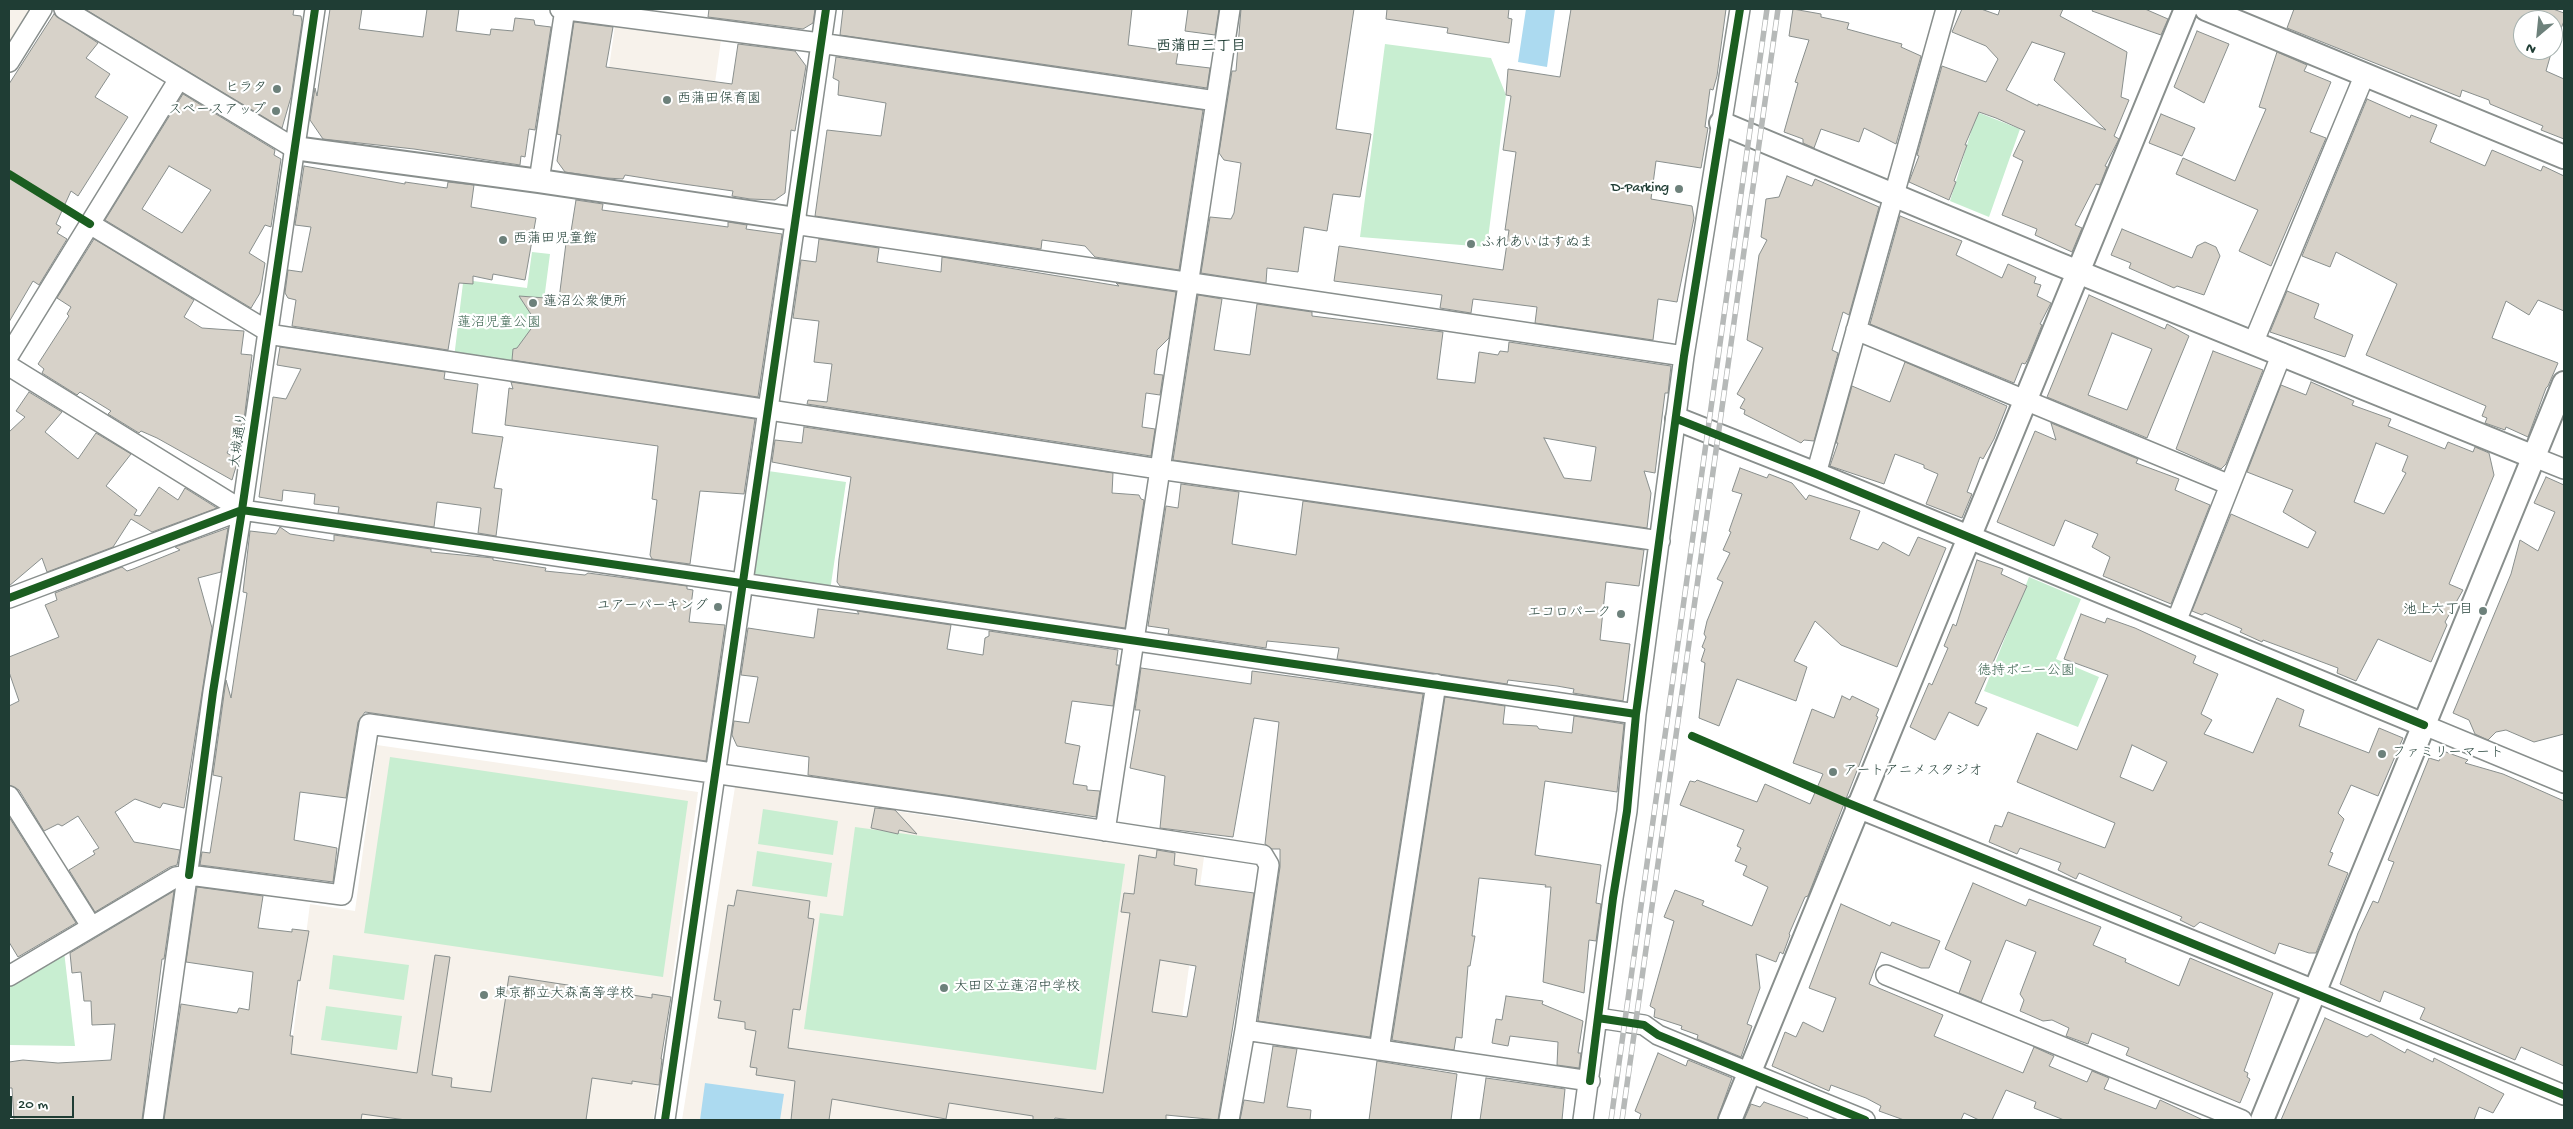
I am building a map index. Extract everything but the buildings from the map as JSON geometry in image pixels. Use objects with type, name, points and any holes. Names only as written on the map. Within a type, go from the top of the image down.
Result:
[{"type":"street","points":[[9,62],[42,9]]},
{"type":"street","points":[[64,9],[294,148],[539,181],[1189,284],[1684,356]]},
{"type":"street","name":"大城通り","points":[[153,1120],[189,875],[213,692],[242,510],[315,9]]},
{"type":"street","points":[[539,181],[563,9],[820,43],[1216,101]]},
{"type":"street","points":[[665,1120],[826,9]]},
{"type":"street","points":[[1105,831],[1230,9]]},
{"type":"street","points":[[1583,1120],[1590,1081],[1613,898],[1627,811],[1636,714],[1684,356],[1740,9]]},
{"type":"street","points":[[1816,474],[1946,9]]},
{"type":"street","points":[[1730,1120],[1857,806],[1970,539],[2186,9]]},
{"type":"street","points":[[2206,9],[2564,157]]},
{"type":"street","points":[[2254,341],[2365,74]]},
{"type":"street","points":[[9,355],[179,79]]},
{"type":"street","points":[[1721,123],[2564,469]]},
{"type":"street","points":[[90,224],[268,333],[292,338],[1159,469],[1660,541]]},
{"type":"street","points":[[1856,330],[2230,485]]},
{"type":"street","points":[[2176,622],[2282,353]]},
{"type":"street","points":[[9,366],[242,510],[1636,714]]},
{"type":"street","points":[[2262,1120],[2564,383]]},
{"type":"street","points":[[1677,419],[1816,474],[2564,783]]},
{"type":"street","points":[[9,598],[242,510]]},
{"type":"street","points":[[1379,1050],[1436,684]]},
{"type":"street","points":[[9,976],[170,880],[189,875],[342,895],[369,724],[1263,855],[1268,865],[1245,1030],[1228,1120]]},
{"type":"street","points":[[9,796],[91,926]]},
{"type":"street","points":[[1857,806],[2564,1095]]},
{"type":"street","points":[[1886,975],[2242,1120]]},
{"type":"street","points":[[1598,1018],[1644,1025],[1658,1035],[1864,1120]]},
{"type":"street","points":[[1245,1030],[1590,1081]]},
{"type":"shaded area","points":[[9,9],[33,9],[9,48]]},
{"type":"shaded area","points":[[615,25],[721,40],[706,147],[600,132]]},
{"type":"shaded area","name":"東京都立大森高等学校","points":[[377,745],[698,792],[653,1120],[258,1120],[264,1078],[287,1082],[310,904],[355,911]]},
{"type":"shaded area","name":"大田区立蓮沼中学校","points":[[735,787],[1204,857],[1168,1120],[682,1120]]},
{"type":"green space","points":[[1385,44],[1491,58],[1506,95],[1487,247],[1360,237]]},
{"type":"green space","points":[[1977,112],[2020,129],[1989,217],[1950,201]]},
{"type":"green space","name":"蓮沼児童公園","points":[[532,252],[550,254],[535,369],[454,358],[463,283],[473,281],[527,288]]},
{"type":"green space","points":[[768,471],[846,482],[830,591],[752,580]]},
{"type":"green space","name":"徳持ポニー公園","points":[[2029,577],[2081,599],[2056,659],[2099,677],[2078,727],[1984,691]]},
{"type":"green space","points":[[390,757],[688,801],[663,977],[364,933]]},
{"type":"green space","points":[[763,809],[838,821],[833,855],[758,844]]},
{"type":"green space","points":[[855,827],[1125,864],[1096,1070],[804,1029],[820,913],[843,916]]},
{"type":"green space","points":[[757,851],[832,863],[827,897],[752,886]]},
{"type":"green space","points":[[64,951],[75,1046],[9,1045],[9,980]]},
{"type":"green space","points":[[333,955],[409,965],[404,1000],[329,989]]},
{"type":"green space","points":[[326,1006],[402,1016],[397,1050],[321,1040]]},
{"type":"water","points":[[1526,9],[1555,9],[1547,67],[1518,62]]},
{"type":"water","points":[[705,1083],[784,1094],[780,1120],[700,1120]]},
{"type":"railway","points":[[1611,1120],[1767,9]]},
{"type":"railway","points":[[1622,1120],[1778,9]]},
{"type":"cycle path","points":[[189,875],[213,692],[242,510],[315,9]]},
{"type":"cycle path","points":[[665,1120],[826,9]]},
{"type":"cycle path","points":[[1590,1081],[1613,898],[1627,811],[1636,714],[1684,356],[1740,9]]},
{"type":"cycle path","points":[[9,174],[90,224]]},
{"type":"cycle path","points":[[1677,419],[1816,474],[2424,725]]},
{"type":"cycle path","points":[[9,598],[242,510],[1636,714]]},
{"type":"cycle path","points":[[1692,736],[1843,801],[2564,1095]]},
{"type":"cycle path","points":[[1598,1018],[1644,1025],[1658,1035],[1865,1120]]},
{"type":"place","name":"ヒラタ","points":[[277,89]]},
{"type":"place","name":"西蒲田保育園","points":[[667,100]]},
{"type":"place","name":"スペースアップ","points":[[276,111]]},
{"type":"place","name":"D-Parking","points":[[1679,189]]},
{"type":"place","name":"西蒲田児童館","points":[[503,240]]},
{"type":"place","name":"ふれあいはすぬま","points":[[1471,244]]},
{"type":"place","name":"蓮沼公衆便所","points":[[533,303]]},
{"type":"place","name":"ユアーパーキング","points":[[718,607]]},
{"type":"place","name":"池上六丁目","points":[[2483,611]]},
{"type":"place","name":"エコロパーク","points":[[1621,614]]},
{"type":"place","name":"ファミリーマート","points":[[2382,754]]},
{"type":"place","name":"アートアニメスタジオ","points":[[1833,772]]},
{"type":"place","name":"大田区立蓮沼中学校","points":[[944,988]]},
{"type":"place","name":"東京都立大森高等学校","points":[[484,995]]},
{"type":"district","name":"西蒲田三丁目","points":[[1201,48]]}]
